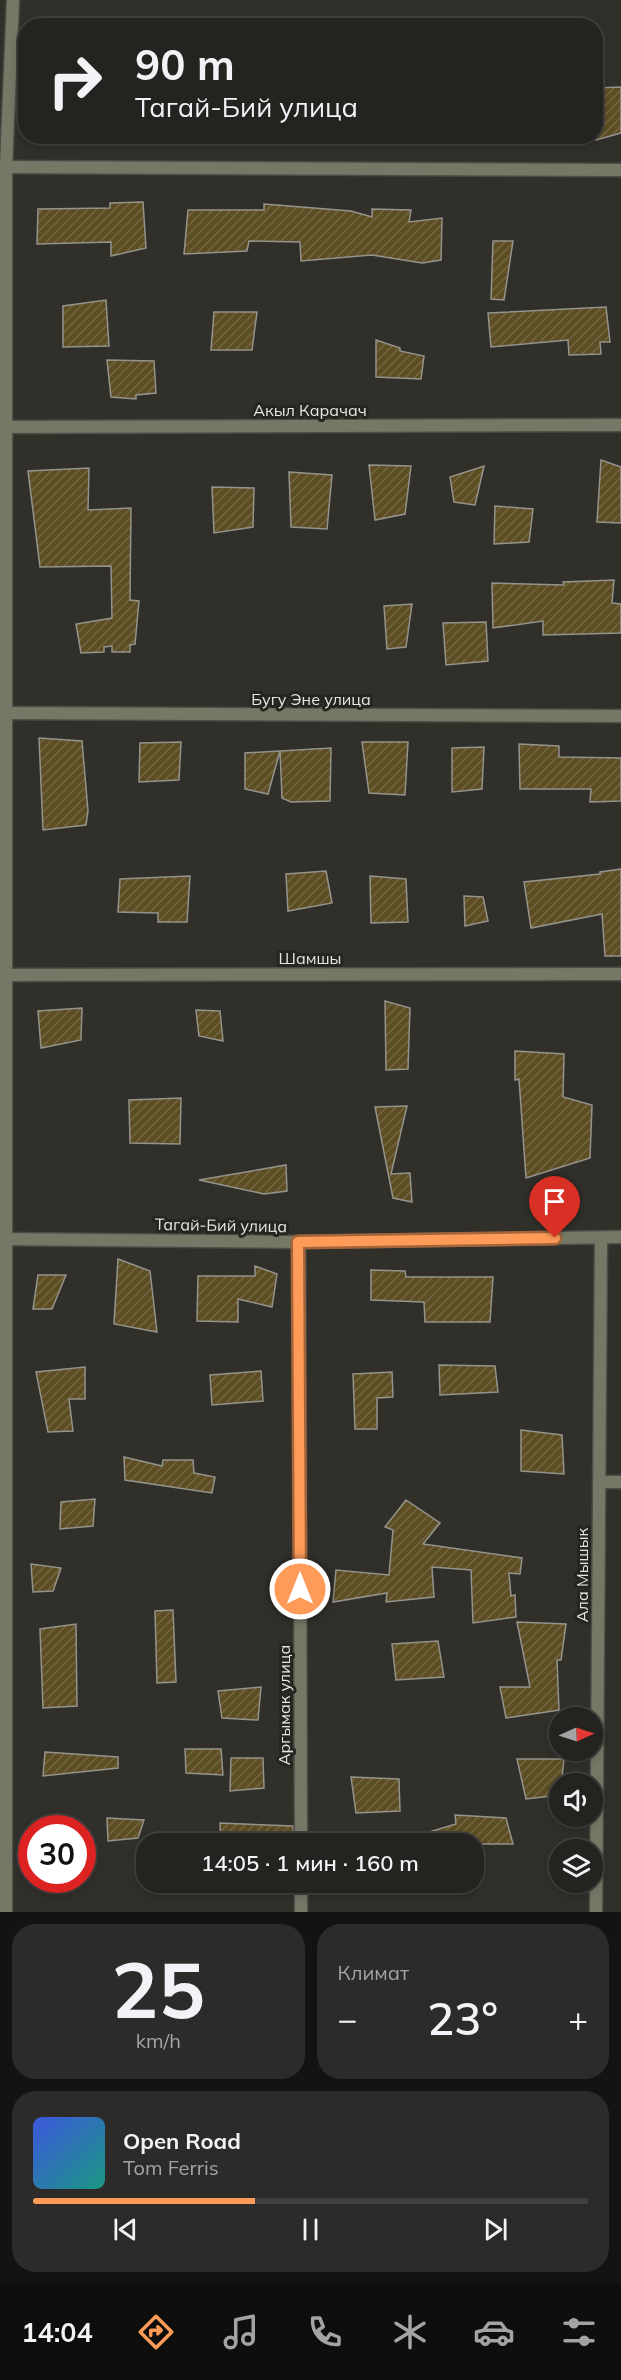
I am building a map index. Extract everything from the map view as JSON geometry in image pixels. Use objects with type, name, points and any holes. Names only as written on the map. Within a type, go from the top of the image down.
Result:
[{"type":"street","points":[[6,1912],[3,167],[13,0]]},
{"type":"street","points":[[3,167],[621,170]]},
{"type":"street","name":"Акыл Карачач","points":[[3,427],[621,425]]},
{"type":"street","name":"Бугу Эне улица","points":[[3,713],[621,716]]},
{"type":"street","name":"Шамшы","points":[[4,975],[621,974]]},
{"type":"street","name":"Тагай-Бий улица","points":[[4,1239],[298,1242],[621,1237]]},
{"type":"street","name":"Ала Мышык","points":[[596,1912],[601,1238]]},
{"type":"street","name":"Аргымак улица","points":[[298,1242],[301,1833]]},
{"type":"street","points":[[599,1482],[621,1482]]},
{"type":"street","points":[[301,1893],[302,1912]]},
{"type":"building","points":[[621,87],[621,133],[603,138],[603,88]]},
{"type":"building","points":[[143,202],[146,248],[111,256],[111,242],[37,244],[38,209],[110,208],[110,203]]},
{"type":"building","points":[[264,204],[351,211],[372,217],[372,209],[411,210],[409,222],[442,218],[441,260],[422,263],[372,255],[301,261],[300,242],[249,241],[247,251],[184,254],[188,210],[264,210]]},
{"type":"building","points":[[493,241],[513,241],[504,300],[491,299]]},
{"type":"building","points":[[106,300],[109,346],[63,347],[63,306]]},
{"type":"building","points":[[606,307],[610,342],[600,342],[601,354],[569,355],[568,340],[491,347],[488,313]]},
{"type":"building","points":[[214,312],[257,312],[252,350],[211,350]]},
{"type":"building","points":[[376,340],[400,348],[400,351],[424,356],[421,379],[376,377]]},
{"type":"building","points":[[107,360],[154,361],[156,393],[136,395],[136,399],[111,397]]},
{"type":"building","points":[[601,460],[621,467],[621,523],[597,522]]},
{"type":"building","points":[[369,465],[411,466],[405,514],[375,520]]},
{"type":"building","points":[[484,466],[475,505],[454,502],[450,477]]},
{"type":"building","points":[[89,468],[88,510],[131,508],[130,600],[139,601],[135,644],[130,645],[130,652],[112,652],[112,646],[104,647],[104,652],[81,653],[76,624],[112,618],[111,566],[40,567],[28,471]]},
{"type":"building","points":[[289,472],[332,475],[327,529],[291,527]]},
{"type":"building","points":[[212,487],[254,488],[253,527],[214,533]]},
{"type":"building","points":[[495,506],[533,509],[529,542],[494,544]]},
{"type":"building","points":[[614,580],[612,603],[621,604],[621,633],[543,635],[543,621],[493,628],[492,583],[564,585],[563,582]]},
{"type":"building","points":[[412,604],[406,647],[387,649],[384,606]]},
{"type":"building","points":[[486,622],[488,661],[446,665],[443,623]]},
{"type":"building","points":[[39,738],[82,741],[88,811],[86,825],[43,830]]},
{"type":"building","points":[[181,742],[179,780],[139,782],[140,743]]},
{"type":"building","points":[[362,742],[408,742],[405,795],[369,793]]},
{"type":"building","points":[[519,744],[559,746],[559,757],[621,758],[621,801],[590,802],[591,789],[520,789]]},
{"type":"building","points":[[484,747],[482,789],[452,792],[452,748]]},
{"type":"building","points":[[331,748],[330,801],[291,802],[282,798],[280,751],[268,794],[245,789],[245,753]]},
{"type":"building","points":[[621,869],[621,956],[605,956],[602,914],[531,928],[524,882],[600,874],[600,872]]},
{"type":"building","points":[[326,871],[332,903],[288,911],[286,874]]},
{"type":"building","points":[[190,876],[187,922],[158,922],[158,913],[118,912],[120,879]]},
{"type":"building","points":[[370,876],[406,879],[408,922],[371,923]]},
{"type":"building","points":[[464,896],[483,897],[488,921],[465,926]]},
{"type":"building","points":[[385,1001],[410,1008],[408,1069],[386,1070]]},
{"type":"building","points":[[82,1008],[81,1040],[41,1048],[38,1011]]},
{"type":"building","points":[[196,1010],[220,1011],[223,1041],[199,1036]]},
{"type":"building","points":[[515,1051],[564,1054],[563,1097],[592,1105],[590,1158],[526,1178],[519,1079],[515,1080]]},
{"type":"building","points":[[181,1098],[180,1144],[130,1143],[129,1100]]},
{"type":"building","points":[[407,1106],[391,1174],[410,1173],[412,1202],[393,1198],[375,1107]]},
{"type":"building","points":[[286,1165],[287,1191],[264,1194],[199,1180]]},
{"type":"building","points":[[118,1259],[150,1271],[157,1332],[114,1324]]},
{"type":"building","points":[[255,1266],[277,1274],[272,1307],[238,1299],[238,1322],[197,1321],[198,1276],[255,1276]]},
{"type":"building","points":[[371,1270],[405,1271],[406,1277],[493,1277],[490,1322],[425,1322],[424,1302],[371,1300]]},
{"type":"building","points":[[38,1275],[66,1275],[52,1309],[33,1309]]},
{"type":"building","points":[[439,1365],[495,1366],[498,1392],[440,1395]]},
{"type":"building","points":[[85,1367],[85,1399],[69,1399],[73,1431],[48,1432],[36,1372]]},
{"type":"building","points":[[261,1371],[263,1401],[212,1405],[210,1375]]},
{"type":"building","points":[[392,1372],[393,1397],[377,1398],[377,1429],[355,1429],[353,1374]]},
{"type":"building","points":[[521,1430],[562,1435],[564,1474],[521,1471]]},
{"type":"building","points":[[124,1457],[162,1466],[163,1460],[193,1460],[194,1473],[215,1477],[212,1493],[125,1480]]},
{"type":"building","points":[[95,1499],[93,1526],[60,1529],[61,1502]]},
{"type":"building","points":[[406,1500],[440,1523],[423,1544],[522,1558],[520,1574],[509,1573],[511,1596],[515,1595],[516,1617],[473,1623],[471,1570],[432,1567],[434,1597],[386,1602],[387,1593],[333,1602],[336,1570],[389,1575],[393,1530],[385,1527]]},
{"type":"building","points":[[31,1564],[61,1568],[53,1591],[33,1592]]},
{"type":"building","points":[[173,1610],[176,1682],[157,1683],[155,1611]]},
{"type":"building","points":[[517,1622],[566,1624],[561,1660],[557,1660],[559,1707],[549,1707],[549,1712],[506,1718],[500,1687],[530,1687]]},
{"type":"building","points":[[76,1624],[77,1706],[43,1708],[40,1629]]},
{"type":"building","points":[[438,1641],[444,1677],[396,1680],[392,1644]]},
{"type":"building","points":[[261,1687],[258,1720],[222,1718],[218,1691]]},
{"type":"building","points":[[185,1749],[221,1749],[223,1775],[186,1773]]},
{"type":"building","points":[[45,1752],[118,1757],[118,1768],[43,1776]]},
{"type":"building","points":[[231,1758],[263,1758],[264,1788],[230,1791]]},
{"type":"building","points":[[517,1759],[564,1761],[562,1773],[549,1773],[549,1796],[526,1799]]},
{"type":"building","points":[[351,1777],[399,1779],[400,1811],[356,1813]]},
{"type":"building","points":[[455,1815],[506,1818],[513,1844],[484,1844],[484,1833],[426,1833],[456,1824]]},
{"type":"building","points":[[107,1818],[144,1820],[140,1833],[136,1833],[136,1838],[108,1841]]},
{"type":"building","points":[[220,1823],[293,1826],[293,1833],[220,1833]]},
{"type":"route","points":[[300,1589],[298,1242],[555,1238]]}]
